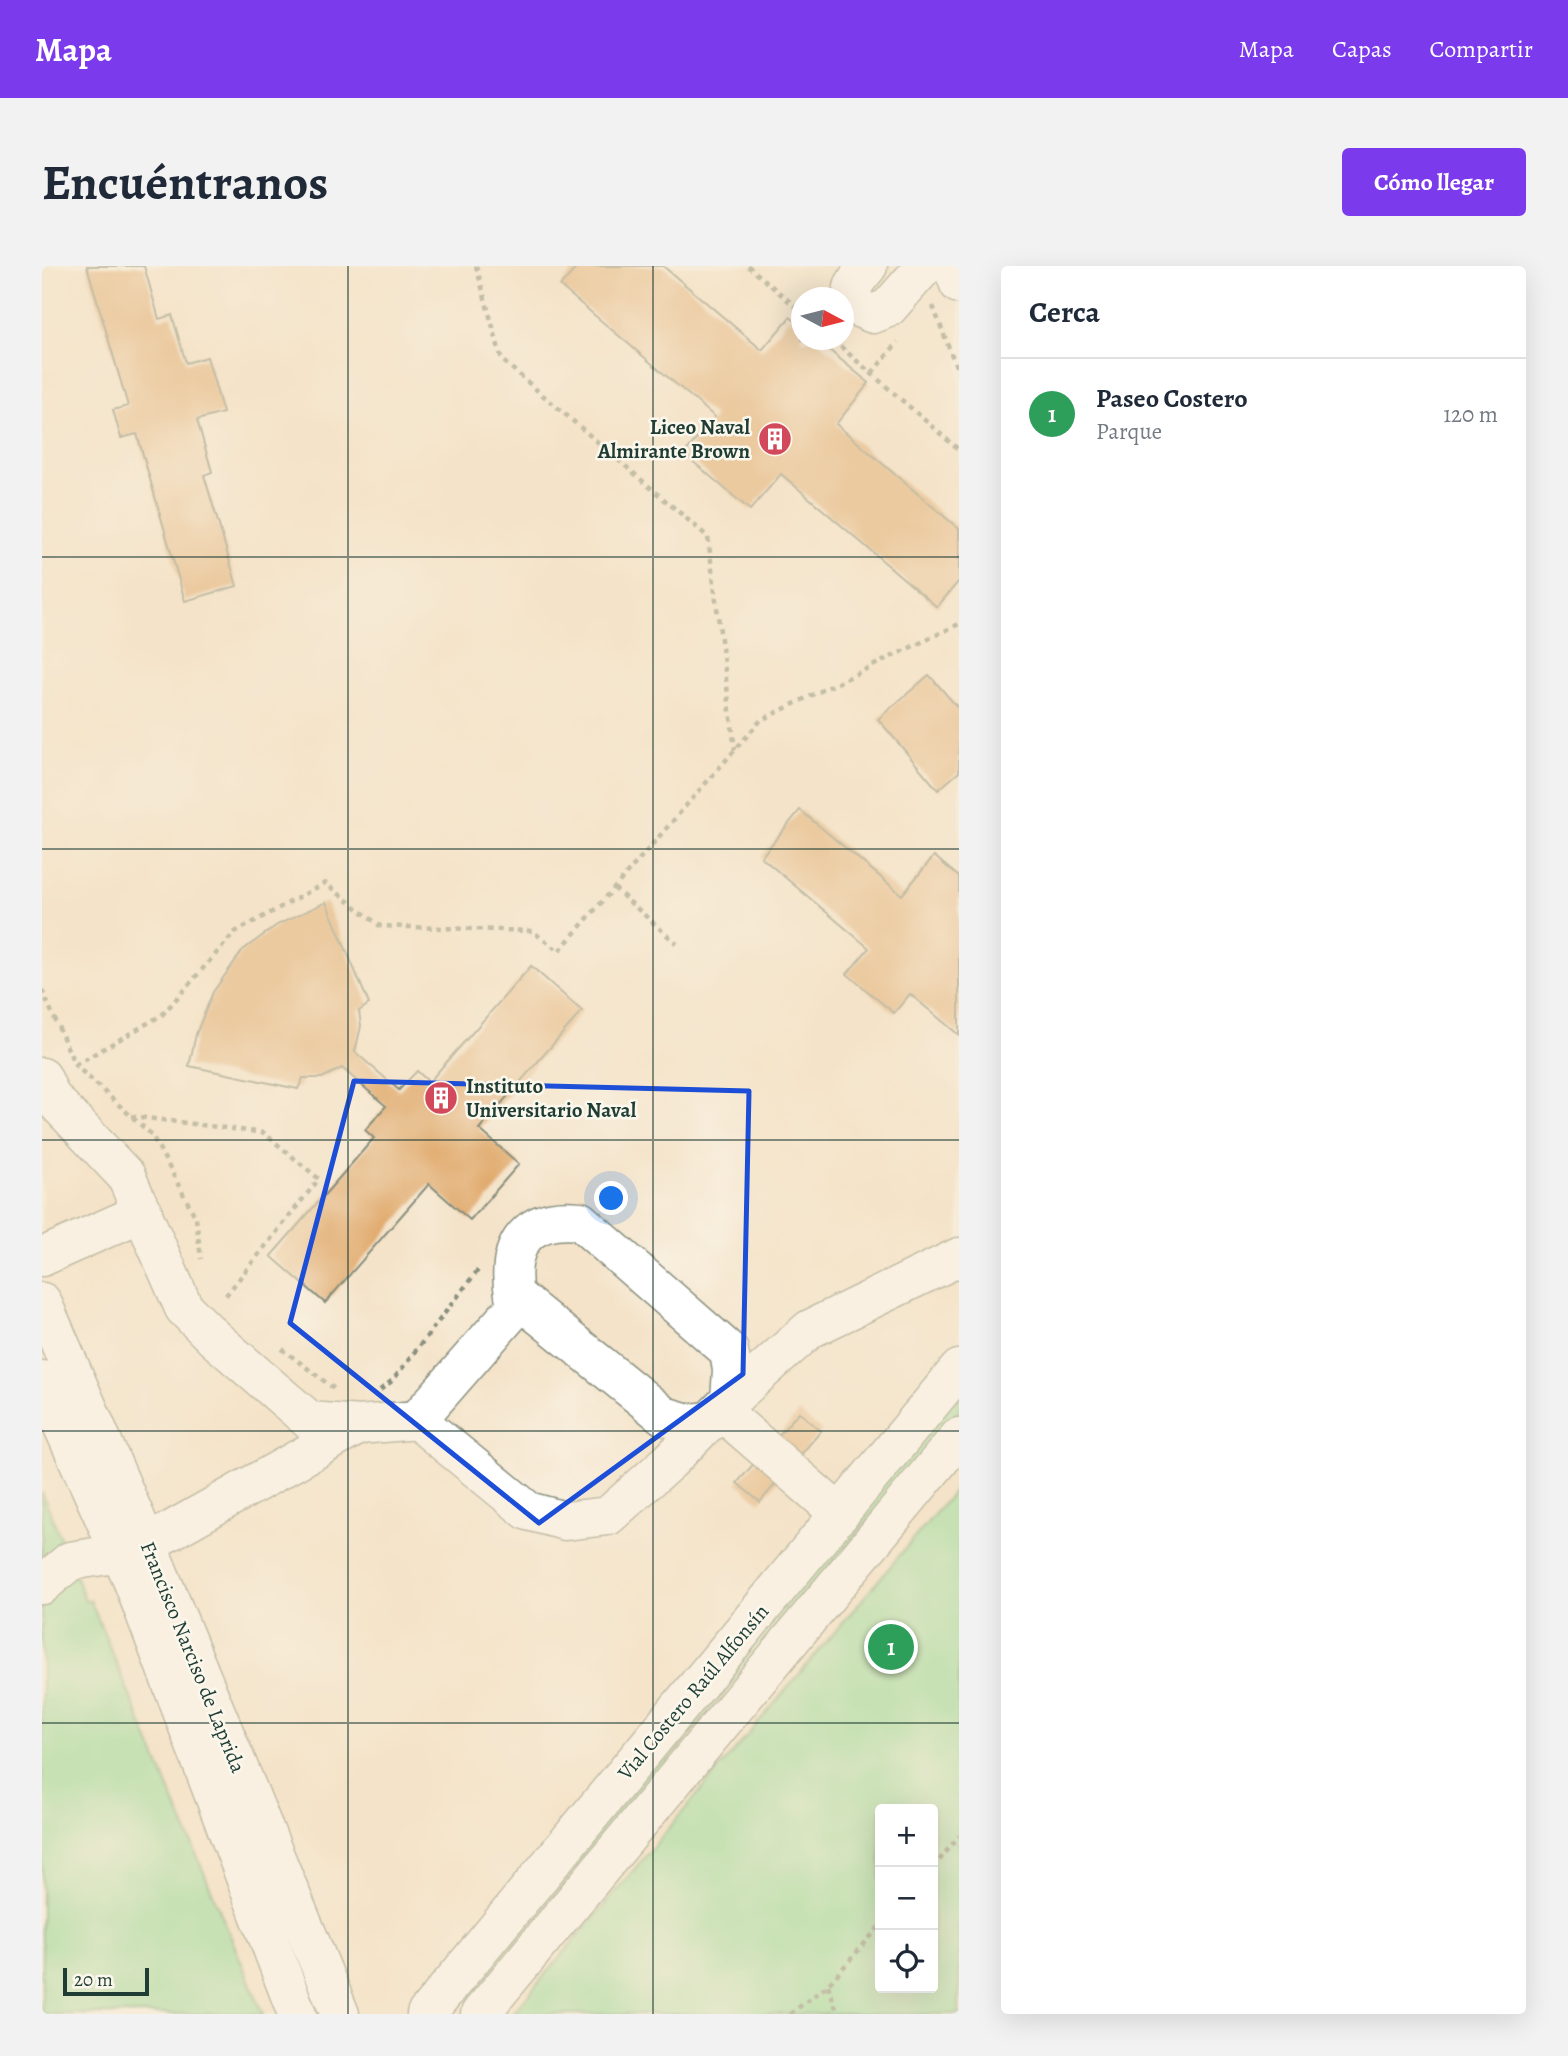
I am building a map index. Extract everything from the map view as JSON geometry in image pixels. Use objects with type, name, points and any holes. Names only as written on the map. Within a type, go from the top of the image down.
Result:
[{"type":"street","points":[[868,266],[855,282],[852,295],[856,307],[873,314],[888,308],[933,268],[959,284]]},
{"type":"street","points":[[59,1071],[51,1097],[126,1176],[184,1308],[215,1339],[310,1421],[366,1411],[417,1420],[528,1511],[565,1521],[608,1516],[810,1329],[959,1257]]},
{"type":"street","points":[[42,1257],[143,1212]]},
{"type":"street","points":[[556,1218],[580,1221],[729,1351],[732,1370],[721,1410],[688,1423],[664,1416],[514,1295],[510,1273],[514,1251],[534,1225],[556,1218]]},
{"type":"street","points":[[417,1420],[521,1301]]},
{"type":"street","name":"Francisco Narciso de Laprida","points":[[42,1302],[134,1548],[297,2014]]},
{"type":"street","name":"Vial Costero Raúl Alfonsín","points":[[426,2014],[959,1369]]},
{"type":"street","name":"Francisco Narciso de Laprida","points":[[42,1380],[134,1548],[340,2014]]},
{"type":"street","points":[[721,1410],[840,1514]]},
{"type":"street","points":[[47,1567],[134,1548],[366,1411]]},
{"type":"street","name":"Vial Costero Raúl Alfonsín","points":[[480,2014],[959,1437]]},
{"type":"path","points":[[476,266],[502,360],[709,537],[735,750]]},
{"type":"path","points":[[748,266],[791,303]]},
{"type":"path","points":[[933,268],[959,374]]},
{"type":"path","points":[[844,350],[959,450]]},
{"type":"path","points":[[59,1071],[163,1015],[235,932],[326,883],[380,926],[532,931],[559,951],[761,720],[959,624]]},
{"type":"path","points":[[614,888],[677,944]]},
{"type":"path","points":[[42,990],[59,1071],[130,1116],[152,1135],[196,1219],[201,1263]]},
{"type":"path","points":[[130,1116],[264,1133],[319,1178],[223,1298]]},
{"type":"path","points":[[366,1411],[478,1270]]},
{"type":"path","points":[[215,1288],[230,1307]]},
{"type":"path","points":[[278,1346],[340,1393]]},
{"type":"path","points":[[938,1861],[959,1836]]},
{"type":"path","points":[[790,2014],[828,1985],[876,1930]]},
{"type":"path","points":[[828,1985],[838,2014]]},
{"type":"highlighted area","points":[[354,1081],[749,1091],[743,1374],[539,1523],[290,1323]]},
{"type":"green space","points":[[959,1389],[959,1411],[469,2002],[460,1993]]},
{"type":"green space","points":[[959,1485],[959,2014],[512,2014]]},
{"type":"green space","points":[[42,1492],[86,1602],[90,1600],[263,2014],[42,2014]]},
{"type":"building","points":[[87,266],[144,266],[159,319],[172,315],[186,363],[207,357],[223,413],[197,420],[212,472],[204,475],[237,586],[185,601],[137,434],[121,438],[113,410],[128,406]]},
{"type":"building","name":"Liceo Naval Almirante Brown","points":[[578,266],[663,266],[762,350],[790,317],[791,350],[829,350],[869,383],[836,424],[959,529],[959,581],[937,607],[781,474],[750,510],[684,454],[715,417],[560,286]]},
{"type":"building","points":[[929,675],[959,709],[959,772],[938,790],[878,719]]},
{"type":"building","points":[[800,810],[902,895],[934,856],[959,877],[959,1035],[910,994],[894,1013],[847,974],[869,948],[761,857]]},
{"type":"building","name":"Instituto Universitario Naval","points":[[326,902],[369,1004],[359,1011],[361,1026],[355,1052],[399,1090],[417,1071],[429,1082],[531,966],[582,1011],[479,1129],[519,1164],[470,1220],[429,1184],[325,1303],[271,1256],[374,1138],[365,1130],[386,1106],[342,1068],[322,1078],[303,1078],[298,1089],[189,1066],[196,1034],[213,992],[243,950],[277,925]]},
{"type":"building","points":[[799,1412],[821,1431],[760,1502],[737,1483]]},
{"type":"place","name":"Liceo Naval Almirante Brown","points":[[775,439]]},
{"type":"place","name":"Instituto Universitario Naval","points":[[441,1098]]},
{"type":"place","name":"Paseo Costero","points":[[891,1647]]}]
